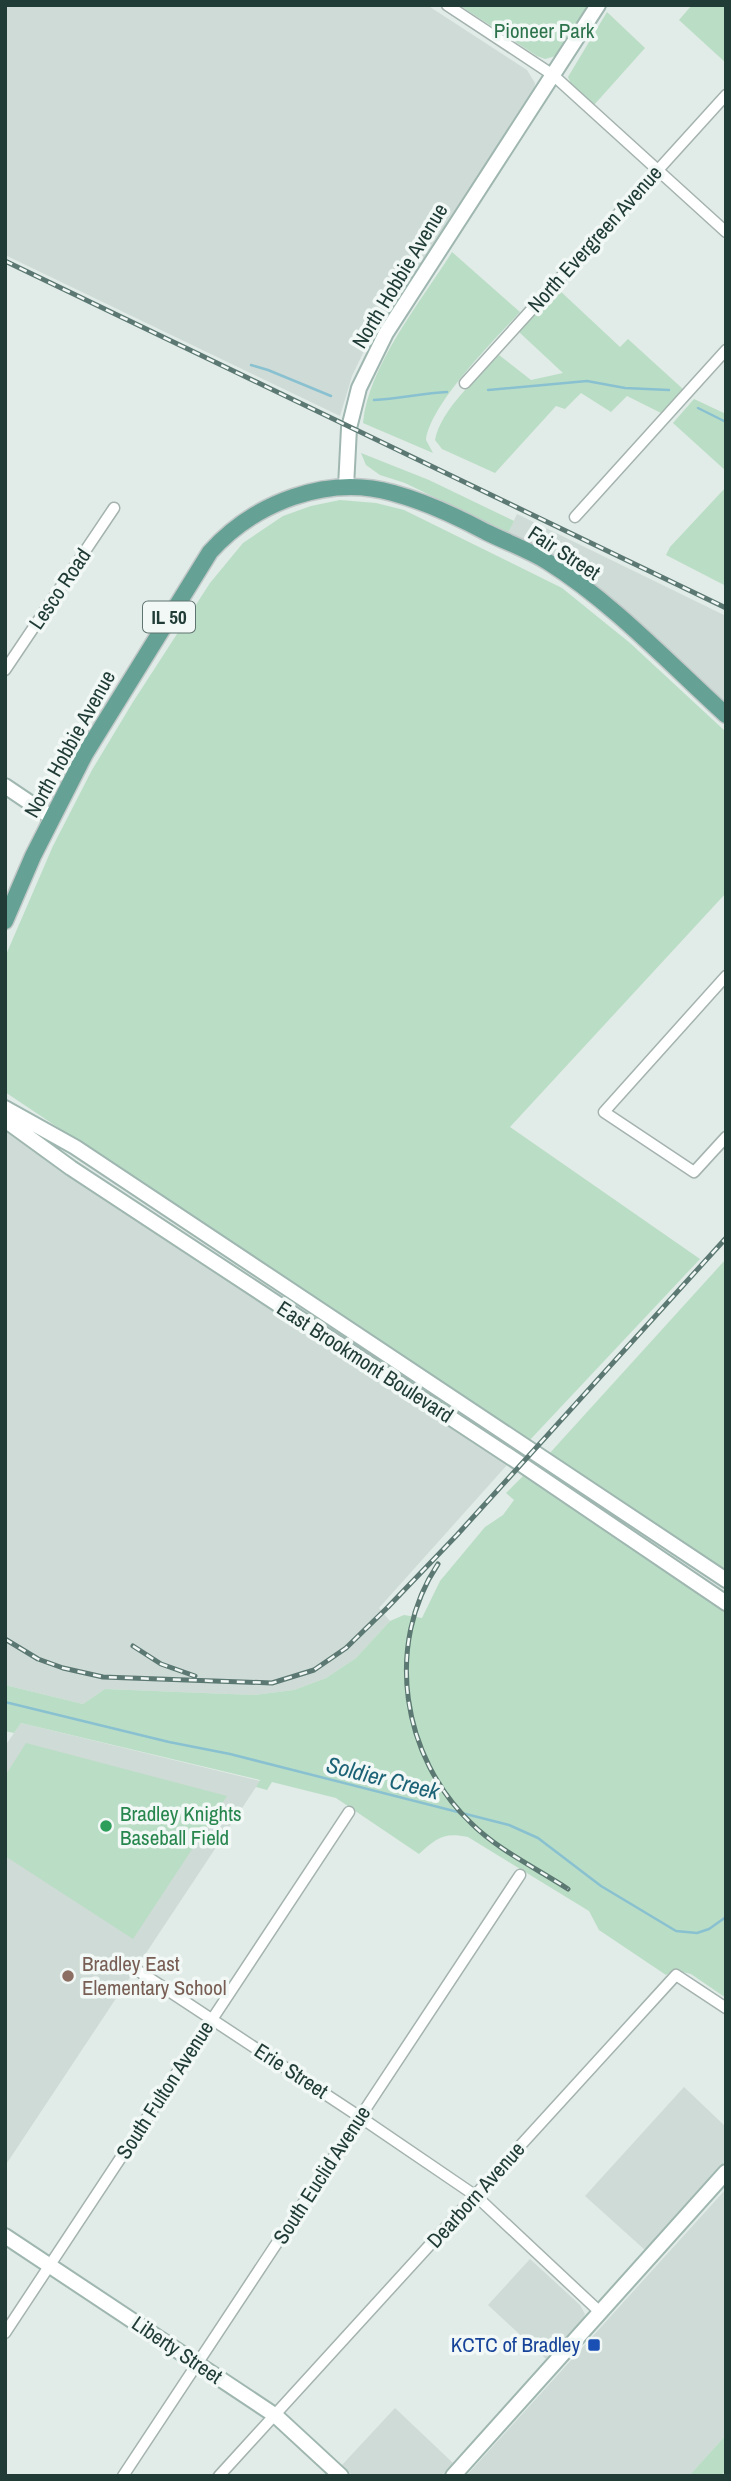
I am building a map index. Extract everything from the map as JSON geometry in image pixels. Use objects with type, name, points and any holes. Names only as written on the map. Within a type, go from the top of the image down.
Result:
[{"type":"main road","name":"North Hobbie Avenue","points":[[5,921],[51,817],[105,720],[199,569],[223,538],[251,515],[271,505],[319,490],[346,487],[349,428],[359,388],[386,333],[598,5]]},
{"type":"main road","name":"Fair Street","points":[[346,487],[390,492],[440,509],[548,562],[612,611],[726,715]]},
{"type":"main road","points":[[5,786],[51,817]]},
{"type":"main road","name":"East Brookmont Boulevard","points":[[5,1108],[75,1147],[726,1580]]},
{"type":"main road","name":"East Brookmont Boulevard","points":[[5,1120],[83,1176],[521,1464],[726,1603]]},
{"type":"main road","points":[[453,2476],[726,2172]]},
{"type":"main road","name":"Liberty Street","points":[[5,2236],[275,2416],[341,2476]]},
{"type":"street","points":[[447,5],[553,75],[726,232]]},
{"type":"street","name":"North Evergreen Avenue","points":[[465,383],[726,95]]},
{"type":"street","points":[[575,516],[726,350]]},
{"type":"street","name":"Lesco Road","points":[[5,670],[114,508]]},
{"type":"street","points":[[726,976],[604,1112],[694,1172],[726,1137]]},
{"type":"street","name":"South Fulton Avenue","points":[[5,2333],[349,1812]]},
{"type":"street","name":"South Euclid Avenue","points":[[123,2476],[520,1875]]},
{"type":"street","name":"Erie Street","points":[[137,1970],[475,2196],[601,2314]]},
{"type":"street","name":"Dearborn Avenue","points":[[219,2476],[676,1975],[726,2008]]},
{"type":"shaded area","points":[[5,5],[427,5],[527,70],[535,83],[534,91],[364,351],[352,376],[340,416],[5,255]]},
{"type":"shaded area","points":[[517,514],[726,616],[726,705],[593,585],[562,562],[508,533]]},
{"type":"shaded area","points":[[5,1131],[63,1173],[507,1465],[379,1608],[390,1621],[356,1658],[326,1678],[294,1690],[254,1695],[105,1689],[83,1704],[5,1685]]},
{"type":"shaded area","name":"Bradley East Elementary School","points":[[21,1723],[260,1781],[5,2166],[5,1746]]},
{"type":"shaded area","points":[[684,2087],[726,2127],[726,2160],[645,2250],[585,2196]]},
{"type":"shaded area","points":[[726,2189],[726,2435],[701,2463],[689,2476],[466,2476]]},
{"type":"shaded area","points":[[530,2259],[580,2305],[585,2314],[583,2320],[546,2359],[488,2305]]},
{"type":"shaded area","points":[[395,2408],[453,2463],[441,2476],[353,2476],[342,2465]]},
{"type":"green space","name":"Pioneer Park","points":[[459,5],[590,5],[559,55],[545,59]]},
{"type":"green space","points":[[692,5],[726,5],[726,63],[679,20]]},
{"type":"green space","points":[[607,12],[645,48],[594,105],[571,84],[568,77]]},
{"type":"green space","points":[[452,252],[520,312],[480,355],[439,409],[430,425],[426,440],[433,453],[363,423],[367,401],[385,357]]},
{"type":"green space","points":[[558,289],[620,347],[628,339],[684,390],[663,414],[627,396],[611,412],[581,393],[565,409],[556,406],[495,473],[442,449],[435,440],[452,405],[499,355],[531,380],[563,373],[519,332]]},
{"type":"green space","points":[[694,399],[726,414],[726,471],[673,423]]},
{"type":"green space","points":[[361,453],[429,480],[514,521],[508,533],[405,483],[380,475],[366,465]]},
{"type":"green space","points":[[726,487],[726,586],[666,555],[670,547]]},
{"type":"green space","points":[[340,500],[376,503],[404,510],[562,588],[630,643],[726,732],[726,893],[510,1127],[700,1259],[528,1442],[5,1092],[5,957],[53,846],[92,770],[210,583],[243,543],[283,516]]},
{"type":"green space","points":[[726,1259],[726,1574],[549,1454]]},
{"type":"green space","points":[[523,1476],[726,1613],[726,1998],[691,1974],[674,1970],[666,1975],[599,1930],[589,1911],[468,1837],[446,1836],[419,1854],[336,1798],[272,1782],[267,1790],[256,1787],[260,1780],[21,1723],[14,1733],[5,1731],[5,1685],[83,1704],[105,1689],[254,1695],[294,1690],[326,1678],[356,1658],[390,1621],[404,1615],[422,1618],[440,1581],[485,1527],[503,1515],[514,1500],[506,1493]]},
{"type":"green space","name":"Bradley Knights Baseball Field","points":[[26,1743],[227,1796],[133,1939],[5,1856],[5,1776]]},
{"type":"green space","points":[[726,2435],[726,2470],[721,2476],[689,2476]]},
{"type":"waterway","points":[[251,365],[331,396]]},
{"type":"waterway","points":[[488,390],[587,381],[625,388],[669,390]]},
{"type":"waterway","points":[[374,400],[447,392]]},
{"type":"waterway","points":[[698,408],[726,422]]},
{"type":"waterway","name":"Soldier Creek","points":[[5,1702],[230,1754],[509,1825],[538,1838],[601,1886],[676,1931],[697,1933],[709,1929],[726,1917]]},
{"type":"railway","points":[[5,261],[726,608]]},
{"type":"railway","points":[[5,1639],[38,1659],[103,1677],[272,1683],[314,1670],[346,1648],[457,1535],[726,1238]]},
{"type":"railway","points":[[438,1564],[421,1596],[411,1629],[407,1664],[408,1699],[416,1733],[429,1766],[448,1796],[482,1833],[568,1889]]},
{"type":"railway","points":[[133,1646],[161,1664],[195,1676]]},
{"type":"place","name":"Bradley Knights Baseball Field","points":[[106,1826]]},
{"type":"place","name":"Bradley East Elementary School","points":[[68,1976]]},
{"type":"place","name":"KCTC of Bradley","points":[[594,2345]]}]
